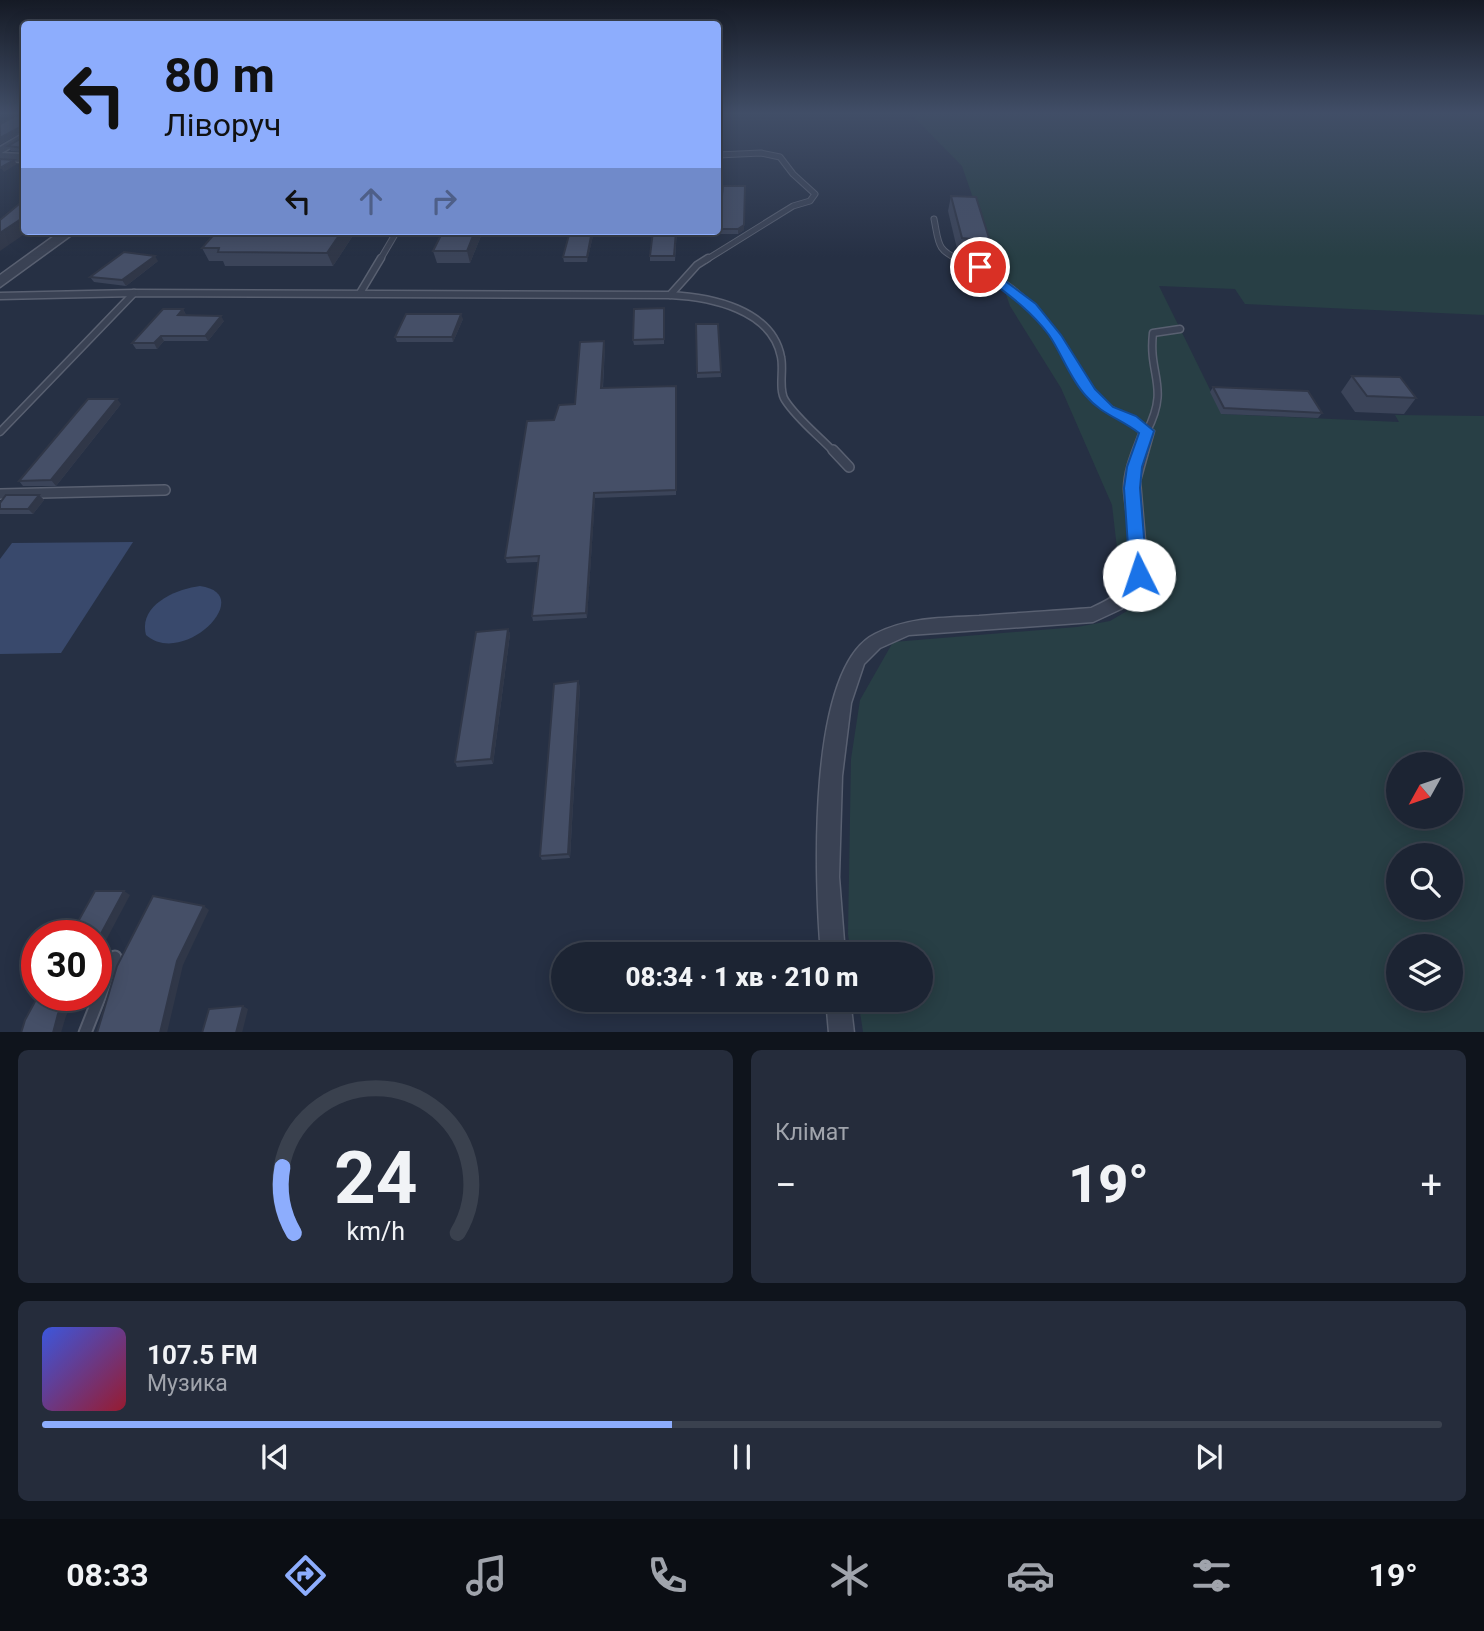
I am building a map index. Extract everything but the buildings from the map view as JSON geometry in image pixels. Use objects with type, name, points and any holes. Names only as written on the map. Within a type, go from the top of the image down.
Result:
[{"type":"street","points":[[0,282],[65,235]]},
{"type":"street","points":[[832,942],[827,814],[839,715],[846,683],[859,656],[880,638],[908,628],[1093,615],[1113,607],[1129,596],[1139,575],[1133,477],[1147,431]]},
{"type":"street","points":[[840,1012],[842,1032]]},
{"type":"lane","points":[[670,295],[697,265],[793,206],[810,201],[815,194],[783,161]]},
{"type":"lane","points":[[934,219],[940,249],[945,254],[980,267],[1032,307],[1055,335],[1089,392],[1108,410],[1131,419],[1147,431],[1158,414],[1161,400],[1150,346],[1153,333],[1180,329]]},
{"type":"lane","points":[[360,293],[395,235]]},
{"type":"lane","points":[[0,432],[134,293]]},
{"type":"lane","points":[[0,296],[360,293],[670,295],[714,299],[761,325],[779,348],[784,399],[849,467]]},
{"type":"lane","points":[[0,494],[165,490]]},
{"type":"lane","points":[[85,1032],[115,957]]},
{"type":"green space","points":[[957,161],[1484,161],[1484,315],[1245,304],[1235,289],[1159,286],[1222,414],[1399,422],[1395,415],[1484,416],[1484,1032],[863,1032],[860,1012],[933,1012],[933,942],[849,942],[848,934],[851,759],[860,700],[893,642],[1077,627],[1110,621],[1127,611],[1113,593],[1120,574],[1112,505],[1061,388],[1010,306],[962,166]]},
{"type":"water","points":[[133,542],[61,653],[0,654],[0,559],[12,543]]},
{"type":"water","points":[[200,586],[216,592],[221,602],[218,614],[209,626],[195,636],[178,642],[161,643],[146,635],[145,624],[153,607],[170,595]]},
{"type":"route","points":[[980,267],[1032,307],[1055,335],[1089,392],[1108,410],[1131,419],[1147,431],[1134,467],[1132,488],[1139,575]]}]
